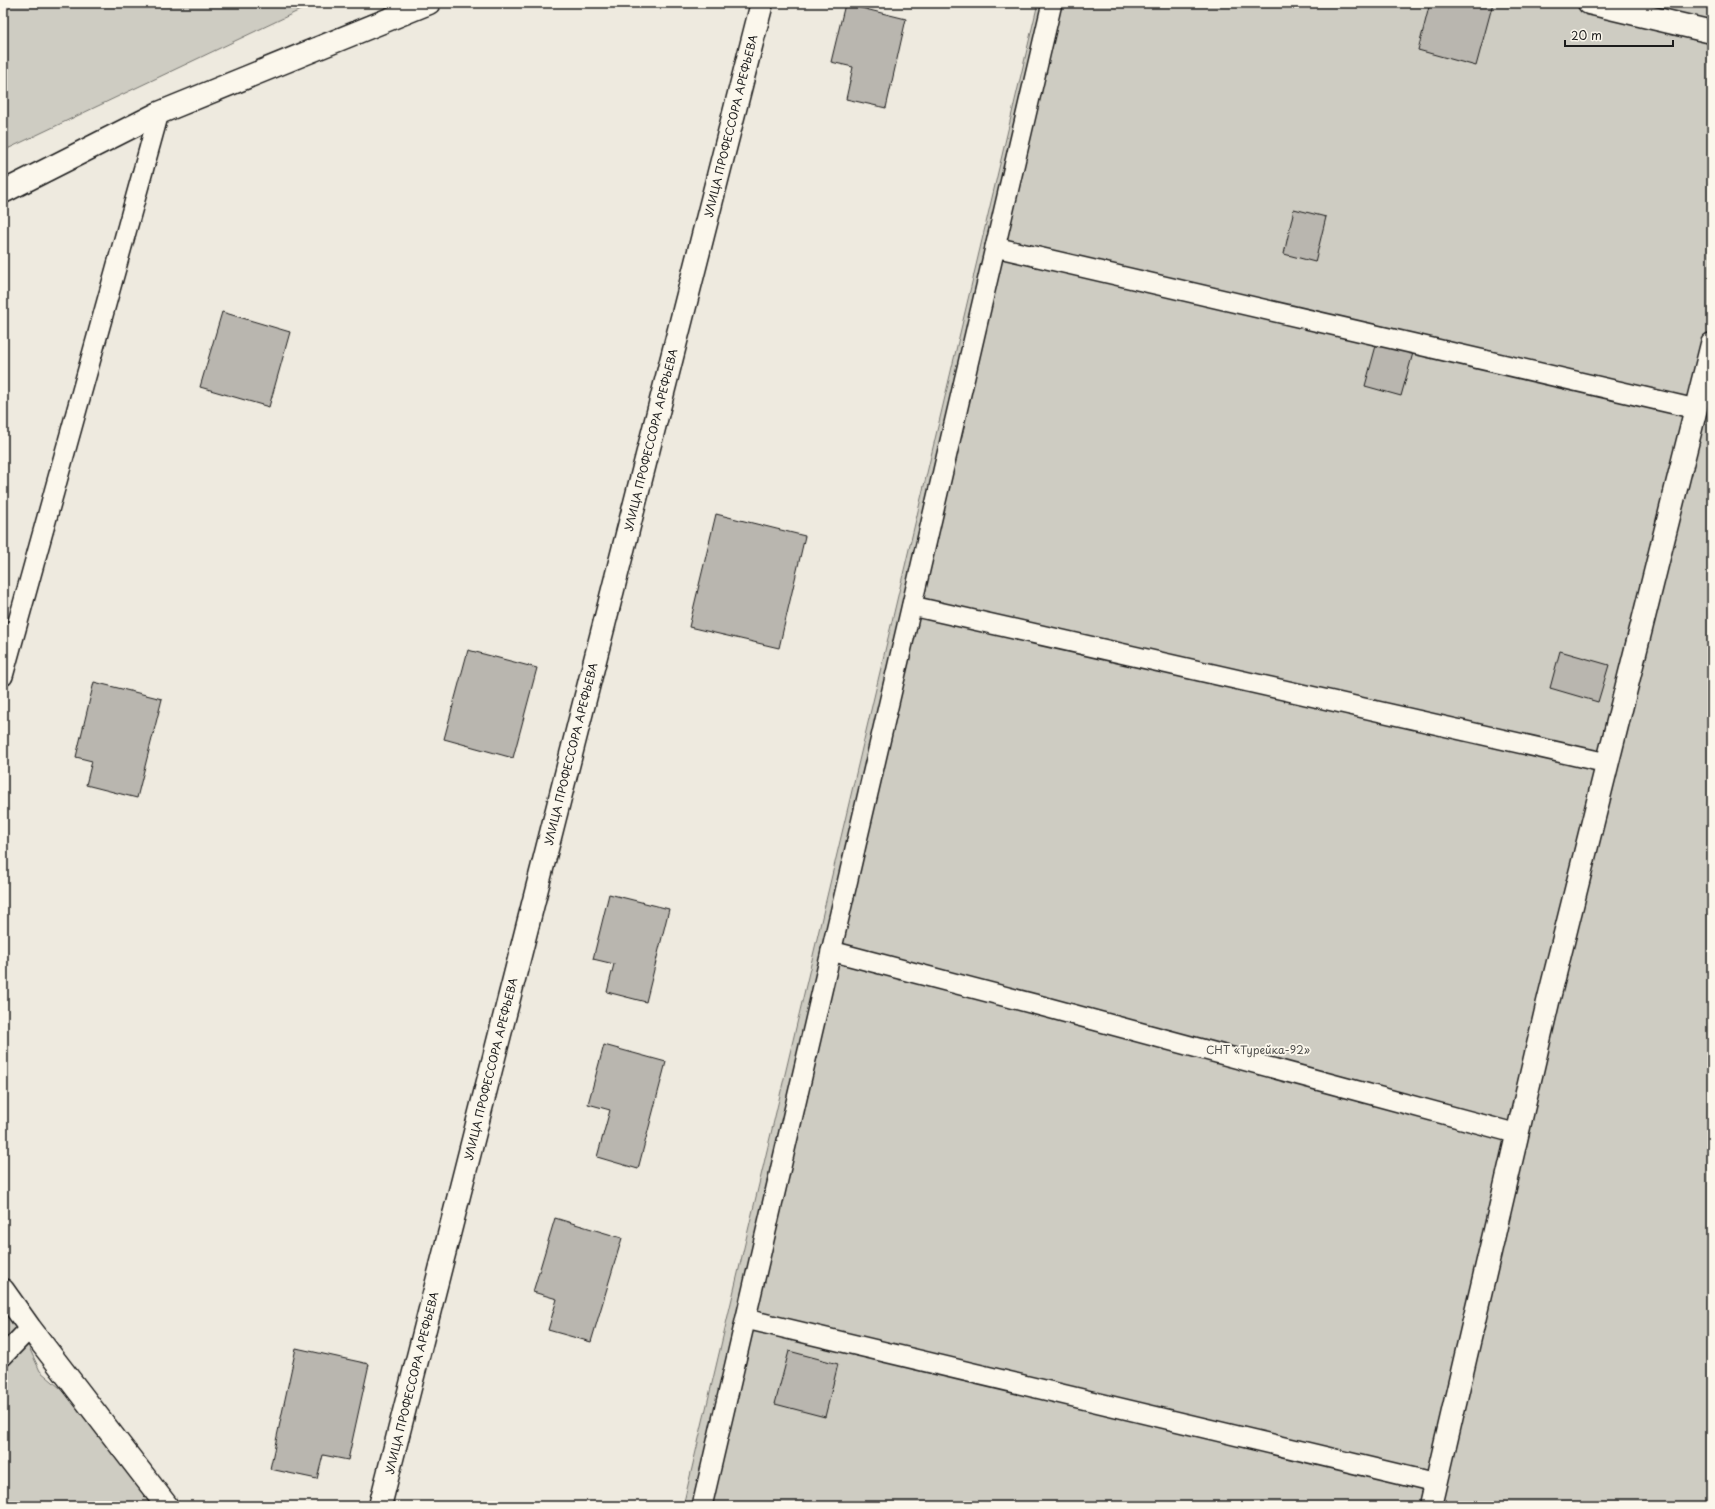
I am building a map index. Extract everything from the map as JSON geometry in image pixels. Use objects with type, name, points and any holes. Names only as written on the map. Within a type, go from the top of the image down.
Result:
[{"type":"street","points":[[3,192],[159,113],[429,3]]},
{"type":"street","name":"УЛИЦА ПРОФЕССОРА АРЕФЬЕВА","points":[[380,1506],[762,3]]},
{"type":"street","points":[[1589,3],[1712,32]]},
{"type":"street","points":[[1431,1506],[1548,1002],[1712,344]]},
{"type":"street","points":[[3,1290],[30,1328],[167,1506]]},
{"type":"lane","points":[[702,1506],[1052,3]]},
{"type":"lane","points":[[3,676],[159,113]]},
{"type":"lane","points":[[995,247],[1696,409]]},
{"type":"lane","points":[[912,606],[1607,763]]},
{"type":"lane","points":[[831,951],[1518,1134]]},
{"type":"lane","points":[[746,1319],[1113,1408],[1436,1483]]},
{"type":"lane","points":[[3,1356],[30,1328]]},
{"type":"green space","points":[[3,3],[315,3],[3,151]]},
{"type":"green space","name":"СНТ «Турейка-92»","points":[[1038,3],[1712,3],[1712,1506],[683,1506]]},
{"type":"green space","points":[[3,1305],[26,1341],[40,1371],[85,1409],[156,1506],[3,1506]]},
{"type":"building","points":[[1430,3],[1493,3],[1476,66],[1418,50]]},
{"type":"building","points":[[845,4],[906,19],[886,108],[846,99],[853,67],[831,62]]},
{"type":"building","points":[[1294,209],[1326,217],[1315,262],[1284,254]]},
{"type":"building","points":[[222,312],[290,332],[269,407],[200,387]]},
{"type":"building","points":[[1377,342],[1413,353],[1401,396],[1365,386]]},
{"type":"building","points":[[716,514],[805,536],[779,648],[689,627]]},
{"type":"building","points":[[468,650],[537,668],[513,758],[444,739]]},
{"type":"building","points":[[1560,651],[1609,665],[1598,702],[1550,688]]},
{"type":"building","points":[[94,682],[162,699],[137,798],[86,785],[92,761],[76,757]]},
{"type":"building","points":[[609,894],[669,909],[646,1002],[607,992],[614,964],[593,959]]},
{"type":"building","points":[[604,1045],[666,1062],[638,1169],[597,1157],[610,1110],[588,1104]]},
{"type":"building","points":[[555,1218],[622,1238],[591,1342],[548,1330],[557,1299],[533,1292]]},
{"type":"building","points":[[296,1348],[369,1364],[348,1460],[323,1455],[317,1479],[270,1469]]},
{"type":"building","points":[[789,1351],[838,1364],[825,1417],[775,1404]]}]
